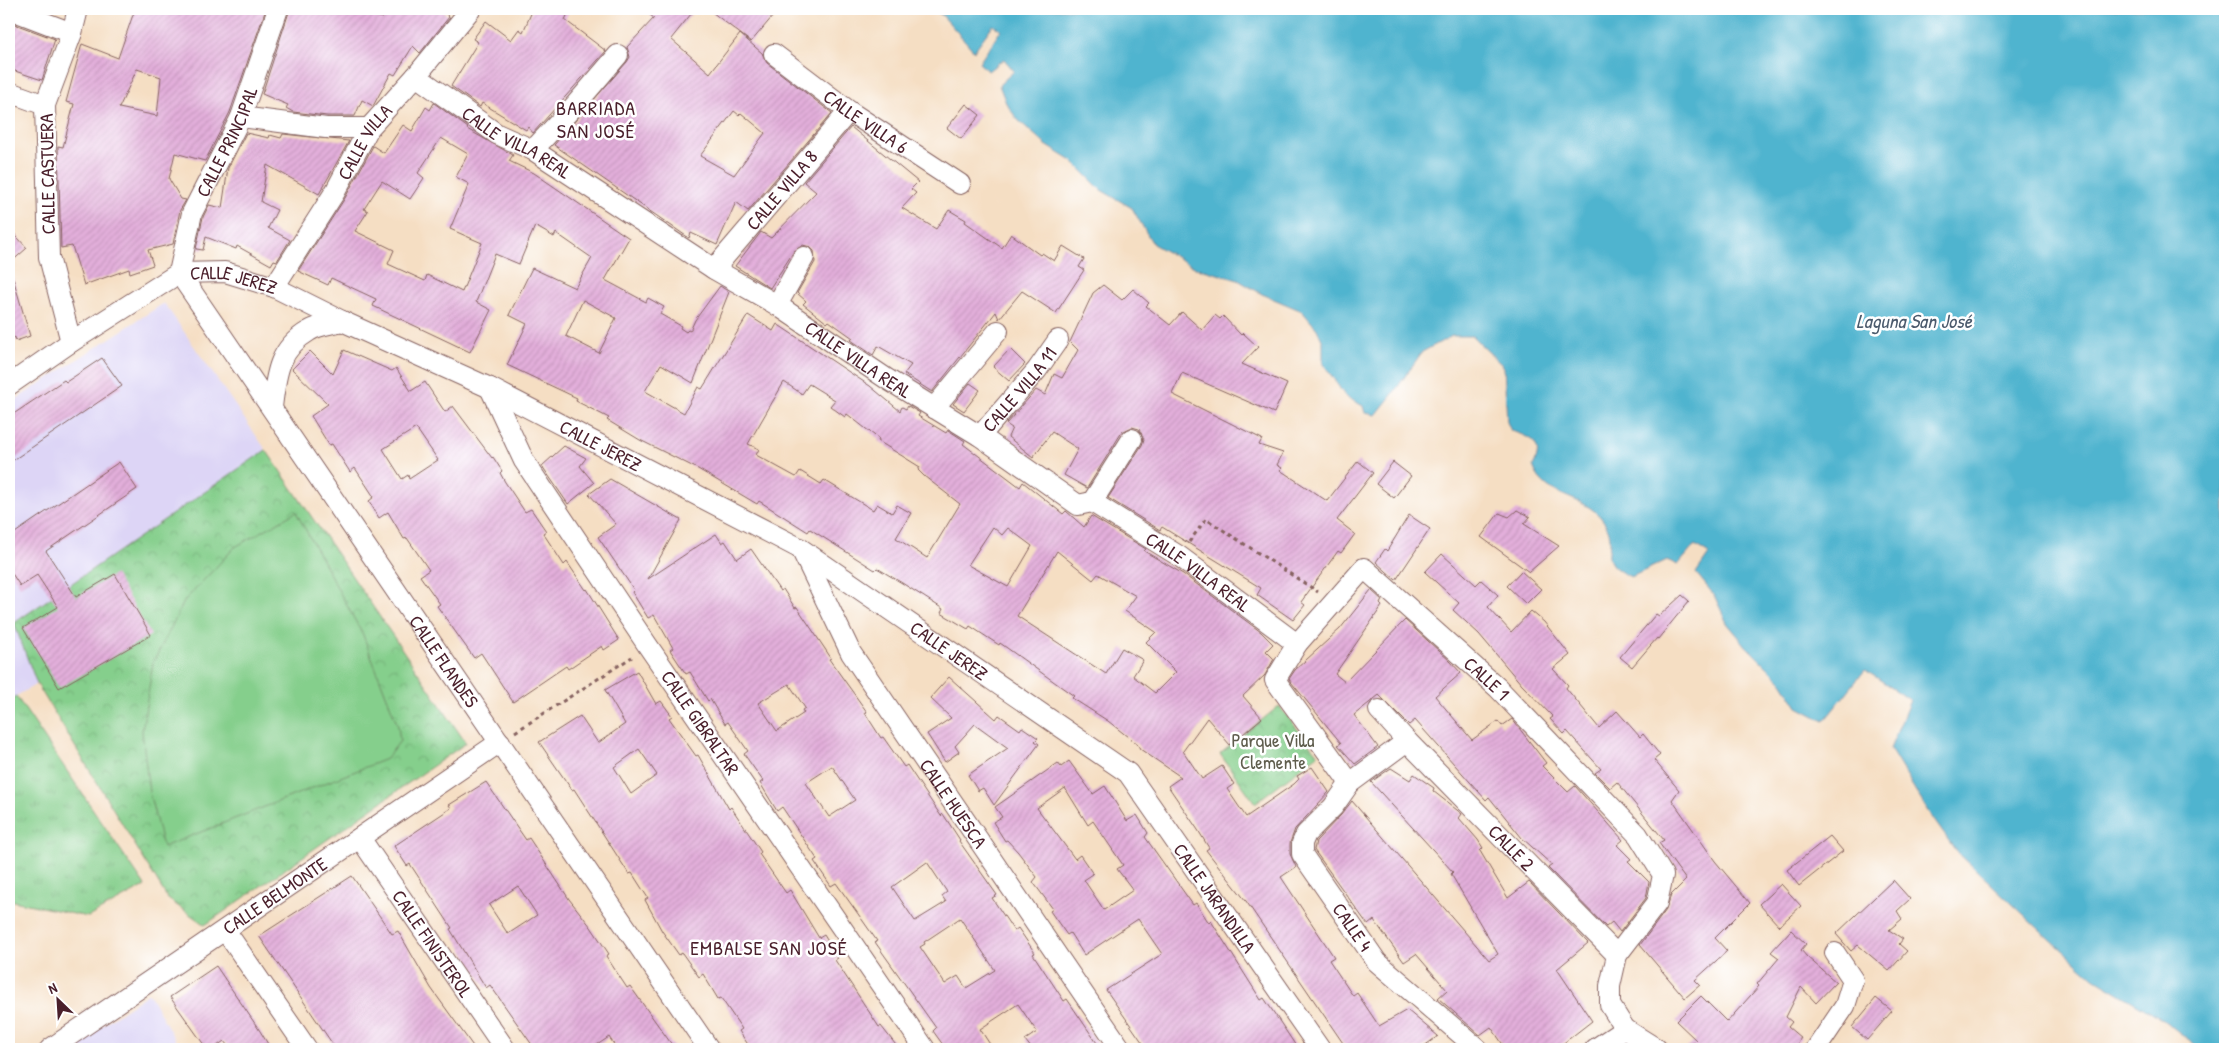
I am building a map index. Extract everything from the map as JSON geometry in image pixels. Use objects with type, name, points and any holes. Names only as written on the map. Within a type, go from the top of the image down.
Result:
[{"type":"street","points":[[9,9],[72,33]]},
{"type":"street","name":"CALLE CASTUERA","points":[[71,342],[49,257],[45,105],[72,33],[78,9]]},
{"type":"street","name":"CALLE PRINCIPAL","points":[[179,274],[192,214],[241,118],[278,9]]},
{"type":"street","name":"CALLE VILLA","points":[[274,287],[335,192],[369,128],[416,76],[467,10]]},
{"type":"street","name":"CALLE VILLA 6","points":[[774,54],[849,111],[960,184]]},
{"type":"street","points":[[533,150],[618,55]]},
{"type":"street","name":"CALLE VILLA REAL","points":[[416,76],[496,134],[533,150],[714,269],[777,305],[887,379],[980,436],[1078,505],[1092,502],[1179,556],[1297,644]]},
{"type":"street","points":[[9,92],[45,105]]},
{"type":"street","name":"CALLE VILLA 8","points":[[714,269],[849,111]]},
{"type":"street","points":[[241,118],[326,128],[369,128]]},
{"type":"street","points":[[777,305],[804,257]]},
{"type":"street","name":"CALLE JEREZ","points":[[9,385],[71,342],[179,274],[225,272],[274,287],[342,321],[490,388],[801,549],[1100,755]]},
{"type":"street","name":"CALLE FLANDES","points":[[179,274],[272,407],[709,1049]]},
{"type":"street","points":[[272,407],[276,380],[285,351],[310,330],[342,321]]},
{"type":"street","points":[[934,408],[998,331]]},
{"type":"street","name":"CALLE VILLA 11","points":[[980,436],[1037,370],[1058,340]]},
{"type":"street","name":"CALLE GIBRALTAR","points":[[490,388],[524,461],[648,646],[925,1049]]},
{"type":"street","points":[[1092,502],[1132,439]]},
{"type":"street","name":"CALLE HUESCA","points":[[801,549],[851,654],[1121,1049]]},
{"type":"street","name":"CALLE 1","points":[[1350,783],[1275,680],[1297,644],[1364,568],[1498,688],[1638,835],[1663,876],[1657,903],[1617,955],[1610,986],[1610,1005],[1625,1029]]},
{"type":"street","name":"CALLE 2","points":[[1379,710],[1407,741],[1617,955]]},
{"type":"street","points":[[1350,783],[1407,741]]},
{"type":"street","name":"CALLE BELMONTE","points":[[50,1049],[500,742]]},
{"type":"street","name":"CALLE JARANDILLA","points":[[1100,755],[1128,774],[1320,1049]]},
{"type":"street","name":"CALLE 4","points":[[1350,783],[1333,807],[1306,834],[1302,843],[1302,854],[1377,962],[1478,1049]]},
{"type":"street","name":"CALLE FINISTEROL","points":[[360,838],[505,1049]]},
{"type":"street","points":[[225,930],[307,1049]]},
{"type":"street","points":[[1816,1049],[1845,1006],[1853,980],[1836,953]]},
{"type":"street","points":[[1595,1049],[1625,1029],[1657,1049]]},
{"type":"path","points":[[1179,556],[1206,519],[1335,603]]},
{"type":"path","points":[[500,742],[648,646]]},
{"type":"shaded area","points":[[164,303],[266,450],[15,622],[37,684],[9,700],[9,404]]},
{"type":"shaded area","points":[[149,993],[180,1049],[67,1049]]},
{"type":"green space","points":[[266,450],[466,743],[205,925],[168,899],[37,684],[14,623]]},
{"type":"green space","points":[[296,512],[363,635],[398,726],[400,741],[386,759],[163,847],[149,792],[142,731],[153,663],[185,600],[235,547]]},
{"type":"green space","points":[[16,696],[145,886],[88,917],[9,900],[9,700]]},
{"type":"green space","name":"Parque Villa Clemente","points":[[1279,706],[1318,755],[1255,803],[1220,754]]},
{"type":"water","name":"Laguna San José","points":[[931,9],[2225,9],[2225,1049],[2201,1049],[2163,1020],[2094,978],[1956,851],[1929,813],[1890,749],[1910,700],[1865,670],[1824,721],[1798,707],[1782,682],[1747,647],[1727,623],[1714,595],[1696,573],[1709,554],[1695,545],[1678,565],[1667,560],[1631,577],[1613,565],[1609,554],[1610,535],[1599,516],[1580,502],[1548,486],[1539,478],[1533,466],[1537,447],[1530,439],[1511,431],[1507,422],[1504,367],[1472,336],[1452,336],[1422,352],[1376,415],[1365,413],[1363,406],[1345,396],[1323,363],[1323,342],[1317,329],[1302,311],[1262,294],[1238,280],[1194,267],[1153,244],[1132,208],[1101,190],[1072,161],[1046,145],[1017,119],[1006,103],[999,85],[1014,71],[1004,59],[988,71],[979,63],[1001,30],[993,25],[974,51],[942,15]]},
{"type":"building","points":[[135,9],[266,9],[230,112],[205,161],[175,153],[169,179],[181,199],[186,200],[180,210],[173,244],[148,250],[153,265],[130,273],[129,269],[84,285],[72,246],[61,248],[58,146],[63,147],[74,104],[66,102],[82,44],[118,58]],"holes":[[[137,69],[161,77],[157,116],[119,108]]]},
{"type":"building","points":[[290,9],[357,9],[382,18],[390,9],[441,9],[449,17],[420,53],[413,46],[395,75],[391,73],[373,106],[362,100],[355,116],[327,116],[293,112],[286,108],[288,105],[262,94]]},
{"type":"building","points":[[533,9],[570,9],[565,20],[606,51],[533,133],[528,127],[526,130],[482,103],[480,107],[451,86],[478,42],[473,39],[486,21],[511,40],[519,29],[523,32]]},
{"type":"building","points":[[642,9],[695,9],[671,39],[710,73],[740,34],[762,53],[767,63],[832,113],[748,211],[736,202],[717,245],[691,233],[689,238],[554,145],[627,62],[630,57],[627,47],[654,18]],"holes":[[[734,111],[739,115],[741,113],[765,133],[734,175],[700,156]]]},
{"type":"building","points":[[708,9],[779,9],[751,42]]},
{"type":"building","points":[[9,22],[55,39],[42,80],[9,69]]},
{"type":"building","points":[[434,103],[467,129],[513,155],[509,161],[534,173],[629,238],[605,280],[646,302],[648,298],[664,307],[660,314],[681,326],[680,328],[686,332],[690,331],[695,320],[720,286],[729,292],[693,383],[661,364],[645,391],[684,413],[698,387],[702,389],[748,315],[773,331],[777,324],[870,386],[900,411],[902,407],[906,409],[908,406],[920,413],[918,416],[946,433],[948,430],[965,441],[963,444],[1020,487],[1023,482],[1063,514],[1066,511],[1084,527],[1091,516],[1146,549],[1144,551],[1183,574],[1261,632],[1273,644],[1266,651],[1274,659],[1265,675],[1243,696],[1262,718],[1230,745],[1207,718],[1183,751],[1202,779],[1222,766],[1234,784],[1227,789],[1246,817],[1294,784],[1299,779],[1297,776],[1312,767],[1329,792],[1295,829],[1290,843],[1290,854],[1296,867],[1281,877],[1334,957],[1329,960],[1353,996],[1357,993],[1379,1026],[1407,1010],[1438,1036],[1420,1049],[1347,1049],[1246,901],[1206,850],[1209,848],[1168,786],[1181,777],[1140,749],[1138,745],[1108,721],[1072,698],[1074,696],[1000,643],[999,645],[970,626],[968,629],[941,613],[943,609],[902,583],[877,568],[875,570],[810,529],[808,532],[759,501],[757,504],[698,469],[640,440],[607,420],[609,418],[576,401],[577,398],[507,365],[527,324],[509,315],[532,268],[575,288],[592,258],[556,233],[554,237],[535,226],[519,264],[495,254],[476,302],[491,310],[470,352],[373,306],[376,299],[331,278],[328,285],[298,271],[345,198],[373,146],[384,153],[403,125],[412,131],[426,107],[430,110]],"holes":[[[441,138],[468,154],[456,177],[469,184],[450,229],[482,243],[462,292],[427,275],[425,281],[388,264],[394,250],[355,231],[368,211],[364,209],[382,181],[410,199],[424,178],[418,173]],[[583,300],[616,318],[599,353],[566,336]],[[784,382],[802,394],[809,384],[835,400],[830,406],[845,417],[847,414],[879,439],[878,441],[920,467],[918,470],[924,476],[960,504],[927,558],[896,538],[911,513],[897,505],[892,513],[877,504],[873,510],[824,480],[821,484],[800,471],[796,477],[756,455],[759,449],[748,444]],[[993,527],[1002,535],[1008,528],[1032,546],[1008,587],[968,565]],[[1057,551],[1093,580],[1098,574],[1136,596],[1125,611],[1156,632],[1146,642],[1176,672],[1155,693],[1133,676],[1143,660],[1122,648],[1106,674],[1017,616]]]},
{"type":"building","points":[[966,104],[980,115],[961,139],[947,128]]},
{"type":"building","points":[[851,127],[918,182],[911,189],[916,193],[902,208],[936,229],[949,210],[966,220],[965,222],[1002,248],[1011,234],[1040,255],[1042,253],[1054,261],[1063,246],[1084,259],[1079,267],[1084,270],[1056,313],[1022,291],[999,319],[996,312],[932,392],[904,374],[911,365],[878,346],[873,355],[851,340],[853,338],[829,321],[827,323],[803,304],[806,301],[797,293],[815,262],[814,251],[810,247],[803,245],[794,251],[770,288],[735,266],[761,232],[771,238],[816,192],[804,182]]},
{"type":"building","points":[[246,133],[269,138],[270,135],[281,138],[283,134],[349,141],[319,194],[267,165],[261,202],[277,210],[268,228],[290,240],[277,261],[274,260],[271,265],[237,246],[236,249],[206,237],[203,250],[196,249],[203,217],[209,205],[222,208],[228,168]]},
{"type":"building","points":[[9,228],[27,248],[9,264]]},
{"type":"building","points":[[13,278],[30,336],[16,341],[15,337],[9,341],[9,279]]},
{"type":"building","points":[[1103,285],[1122,300],[1133,289],[1149,303],[1146,306],[1170,325],[1182,312],[1202,330],[1215,315],[1220,319],[1223,316],[1241,335],[1243,333],[1258,347],[1242,364],[1287,384],[1274,413],[1182,373],[1172,394],[1262,439],[1259,445],[1283,453],[1277,465],[1282,468],[1280,470],[1327,501],[1358,461],[1373,473],[1337,520],[1355,534],[1341,553],[1338,551],[1301,602],[1305,605],[1293,620],[1257,595],[1261,588],[1162,527],[1160,530],[1108,498],[1142,445],[1144,439],[1139,429],[1132,427],[1122,432],[1087,488],[1064,475],[1078,449],[1052,432],[1033,457],[1008,437],[1012,428],[1006,424],[1036,390],[1045,395],[1054,374],[1062,378],[1078,350],[1070,342],[1093,293]]},
{"type":"building","points":[[1010,349],[1025,364],[1009,381],[993,367]]},
{"type":"building","points":[[344,350],[392,371],[396,368],[411,391],[425,382],[445,412],[453,406],[493,457],[502,471],[500,473],[505,482],[525,512],[531,509],[546,531],[543,533],[564,565],[567,562],[587,589],[619,640],[604,650],[602,646],[568,669],[566,666],[513,702],[481,653],[474,658],[437,606],[440,604],[420,576],[429,570],[407,538],[404,539],[388,512],[379,518],[369,501],[374,497],[355,468],[350,472],[332,444],[329,445],[311,416],[328,404],[292,369],[310,351],[333,374]],"holes":[[[416,428],[438,460],[409,479],[408,475],[402,479],[383,449]]]},
{"type":"building","points":[[102,358],[122,386],[9,463],[9,417],[64,380],[66,382]]},
{"type":"building","points":[[970,383],[980,390],[964,411],[953,404]]},
{"type":"building","points":[[564,446],[586,458],[580,466],[594,483],[568,504],[542,466]]},
{"type":"building","points":[[119,462],[137,489],[46,551],[76,597],[115,574],[151,635],[59,688],[23,628],[58,607],[37,575],[20,586],[9,569],[9,537]]},
{"type":"building","points":[[1393,462],[1411,476],[1394,498],[1376,484]]},
{"type":"building","points":[[610,479],[681,520],[648,579],[716,534],[722,543],[725,541],[737,559],[751,549],[780,591],[783,589],[795,608],[797,607],[831,658],[829,659],[867,712],[865,713],[881,738],[883,737],[904,767],[907,765],[941,816],[943,814],[959,841],[997,895],[992,898],[1014,931],[1018,928],[1064,1001],[1067,999],[1101,1049],[1032,1049],[1025,1040],[1037,1032],[1018,1004],[980,1029],[993,1049],[946,1049],[933,1031],[936,1028],[875,942],[877,941],[856,911],[836,883],[831,886],[814,861],[817,859],[782,807],[777,811],[760,783],[763,781],[744,754],[748,751],[728,722],[725,724],[710,699],[708,701],[690,672],[686,674],[670,650],[673,648],[654,615],[648,618],[632,592],[634,590],[598,537],[616,524],[589,494]],"holes":[[[789,684],[805,708],[802,710],[804,713],[777,731],[758,703]],[[832,766],[855,800],[829,817],[806,783]],[[927,862],[947,892],[942,896],[946,902],[915,921],[892,887]],[[960,918],[995,970],[966,988],[958,976],[945,984],[920,947],[925,944],[924,942]]]},
{"type":"building","points":[[1517,510],[1530,517],[1524,524],[1559,546],[1529,572],[1481,537],[1499,513],[1509,517]]},
{"type":"building","points":[[1409,515],[1430,529],[1396,580],[1376,562],[1385,549],[1387,551]]},
{"type":"building","points":[[1442,554],[1476,585],[1481,580],[1498,595],[1488,607],[1511,632],[1531,611],[1544,622],[1570,655],[1553,669],[1568,685],[1566,688],[1599,728],[1617,711],[1640,737],[1643,734],[1660,755],[1654,760],[1679,790],[1672,800],[1715,861],[1750,903],[1715,938],[1727,951],[1695,980],[1700,985],[1685,998],[1640,945],[1666,910],[1671,895],[1686,880],[1659,843],[1664,840],[1617,782],[1610,788],[1595,773],[1601,769],[1567,731],[1564,734],[1550,719],[1553,717],[1522,685],[1479,634],[1453,610],[1459,603],[1425,572]]},
{"type":"building","points":[[1521,571],[1541,589],[1526,604],[1507,586]]},
{"type":"building","points":[[1371,590],[1382,600],[1380,604],[1382,606],[1335,674],[1345,682],[1405,620],[1461,673],[1435,696],[1472,740],[1498,721],[1502,726],[1512,719],[1546,763],[1542,766],[1568,792],[1575,786],[1623,840],[1617,845],[1631,859],[1628,861],[1649,882],[1646,898],[1620,932],[1612,922],[1606,927],[1548,868],[1552,865],[1522,838],[1489,797],[1486,800],[1415,720],[1409,725],[1379,695],[1354,715],[1378,747],[1355,764],[1338,745],[1341,743],[1291,682],[1289,679],[1295,670],[1340,629]]},
{"type":"building","points":[[1682,595],[1689,601],[1632,667],[1620,657],[1656,614],[1659,616]]},
{"type":"building","points":[[637,671],[656,704],[661,701],[672,716],[669,718],[696,756],[698,755],[729,809],[731,807],[761,852],[759,854],[786,893],[790,890],[819,938],[824,935],[838,958],[835,960],[879,1027],[881,1026],[899,1049],[751,1049],[739,1031],[742,1029],[721,998],[718,999],[703,974],[699,977],[682,953],[679,955],[662,931],[645,900],[648,898],[632,873],[629,874],[574,789],[572,790],[539,742],[580,716],[598,743],[625,724],[605,690]],"holes":[[[639,749],[657,775],[631,794],[614,767]]]},
{"type":"building","points":[[949,677],[996,719],[999,715],[1020,730],[1022,727],[1038,738],[1035,741],[1039,744],[994,805],[983,788],[978,791],[968,775],[1008,748],[975,724],[955,746],[959,752],[945,762],[927,734],[951,718],[930,698]]},
{"type":"building","points":[[1069,761],[1093,794],[1105,786],[1127,821],[1137,815],[1148,833],[1145,837],[1193,905],[1196,903],[1209,923],[1211,921],[1261,1000],[1264,998],[1298,1049],[1147,1049],[1106,990],[1162,954],[1138,919],[1084,955],[1070,933],[1067,935],[1050,911],[1053,909],[1033,882],[1037,877],[1018,852],[1007,840],[1005,841],[993,822],[1002,817],[995,807],[1058,763],[1061,767]],"holes":[[[1065,788],[1088,825],[1093,821],[1123,865],[1117,869],[1133,890],[1104,910],[1084,880],[1093,874],[1080,855],[1075,859],[1037,808]]]},
{"type":"building","points":[[1391,768],[1410,780],[1414,774],[1434,788],[1433,791],[1462,814],[1459,818],[1483,848],[1480,851],[1508,898],[1529,882],[1588,943],[1557,969],[1592,1021],[1556,1049],[1506,1049],[1491,1027],[1480,1035],[1438,998],[1447,990],[1416,954],[1404,962],[1374,920],[1368,925],[1314,850],[1316,841],[1352,801],[1489,960],[1498,954],[1451,874],[1453,872],[1371,782]]},
{"type":"building","points":[[486,782],[526,840],[529,838],[569,899],[591,927],[609,954],[606,956],[627,988],[630,986],[675,1049],[617,1049],[609,1037],[591,1049],[535,1049],[490,985],[486,988],[450,929],[452,928],[410,864],[407,866],[394,846],[451,808],[449,805]],"holes":[[[518,886],[537,915],[508,934],[489,905]]]},
{"type":"building","points":[[1830,836],[1843,851],[1799,886],[1787,870]]},
{"type":"building","points":[[352,876],[392,934],[398,931],[431,988],[475,1049],[336,1049],[259,936]]},
{"type":"building","points":[[1893,880],[1910,899],[1897,911],[1902,919],[1889,930],[1903,939],[1899,944],[1907,951],[1889,971],[1858,945],[1851,951],[1836,934]]},
{"type":"building","points":[[1781,884],[1801,906],[1779,926],[1759,904]]},
{"type":"building","points":[[1791,930],[1806,944],[1801,950],[1807,957],[1836,982],[1816,1003],[1801,987],[1786,1017],[1792,1022],[1788,1027],[1801,1038],[1793,1049],[1686,1049],[1696,1040],[1676,1021],[1701,996],[1727,1022],[1759,986],[1757,984],[1779,958],[1771,952]]},
{"type":"building","points":[[216,966],[271,1049],[230,1049],[224,1041],[213,1049],[207,1049],[170,997]]},
{"type":"building","points":[[1876,998],[1892,1011],[1867,1040],[1852,1027]]},
{"type":"district","name":"BARRIADA SAN JOSÉ","points":[[596,118]]},
{"type":"district","name":"EMBALSE SAN JOSÉ","points":[[769,947]]}]
